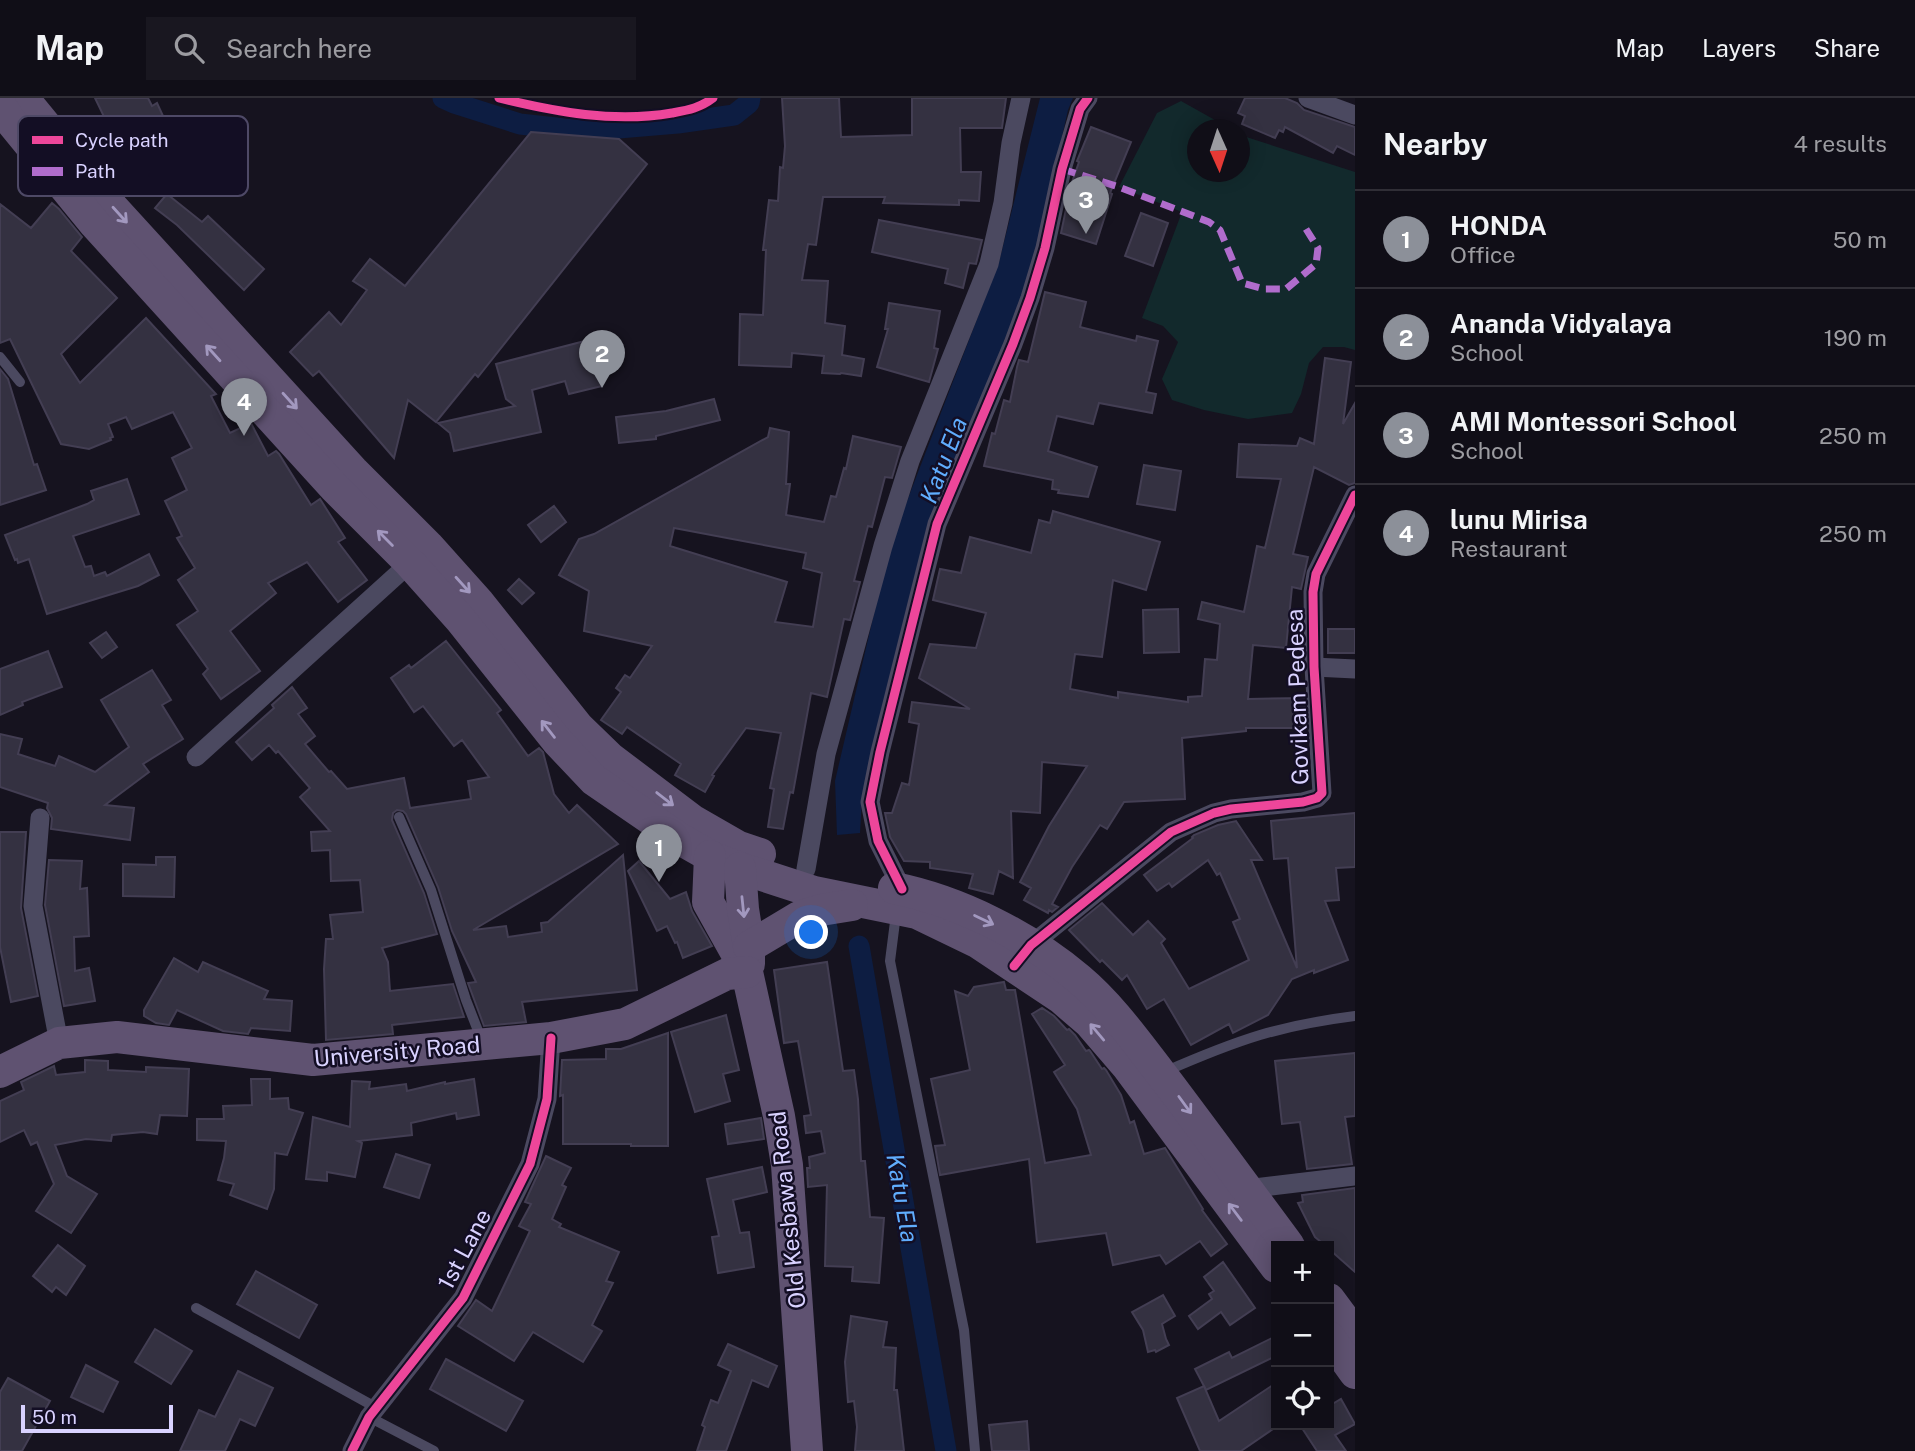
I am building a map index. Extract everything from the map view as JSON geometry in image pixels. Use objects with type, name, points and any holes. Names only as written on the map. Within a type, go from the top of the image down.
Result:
[{"type":"main road","points":[[100,196],[344,479],[558,742],[594,780],[680,839],[710,856],[740,868],[814,892],[889,900],[938,899],[956,906],[1022,955],[1061,998],[1090,1023],[1157,1105],[1271,1260]]},
{"type":"main road","points":[[344,479],[428,546],[479,603],[578,727],[610,758],[691,820],[739,847],[889,900]]},
{"type":"main road","name":"Old Kesbawa Road","points":[[654,821],[748,959]]},
{"type":"main road","points":[[708,902],[710,856]]},
{"type":"main road","name":"Old Kesbawa Road","points":[[740,868],[748,959],[787,1165],[807,1451]]},
{"type":"main road","name":"University Road","points":[[0,1072],[59,1044],[117,1037],[313,1060],[551,1038],[625,1024],[727,975],[799,917],[821,910],[889,900]]},
{"type":"main road","points":[[1022,955],[1079,979],[1107,1007],[1161,1073],[1285,1241]]},
{"type":"main road","points":[[1331,1304],[1347,1349]]},
{"type":"street","points":[[806,869],[826,754],[883,546],[910,461],[989,264],[1003,204],[1011,143],[1021,98]]},
{"type":"street","points":[[889,900],[870,802],[880,752],[937,524],[1030,298],[1045,248],[1062,169],[1080,109],[1088,98]]},
{"type":"street","points":[[1308,98],[1355,114]]},
{"type":"street","name":"Govikam Pedesa","points":[[1022,955],[1171,832],[1206,816],[1231,809],[1303,802],[1317,799],[1322,793],[1314,667],[1313,592],[1316,574],[1355,495]]},
{"type":"street","points":[[196,757],[410,563]]},
{"type":"street","points":[[1314,667],[1355,669]]},
{"type":"street","points":[[40,818],[33,906],[59,1044]]},
{"type":"street","name":"1st Lane","points":[[352,1451],[373,1412],[463,1298],[530,1164],[547,1099],[551,1038]]},
{"type":"street","points":[[1246,1189],[1355,1176]]},
{"type":"lane","points":[[0,358],[20,383]]},
{"type":"lane","points":[[399,817],[431,890],[466,1000],[484,1044]]},
{"type":"lane","points":[[889,900],[890,961],[964,1330],[975,1451]]},
{"type":"lane","points":[[1161,1073],[1262,1034],[1355,1016]]},
{"type":"lane","points":[[196,1308],[434,1451]]},
{"type":"green space","points":[[1181,101],[1213,119],[1187,119],[1187,182],[1250,182],[1250,138],[1355,172],[1355,350],[1323,347],[1309,363],[1301,394],[1292,413],[1248,419],[1204,410],[1172,400],[1162,379],[1178,342],[1163,326],[1142,318],[1182,212],[1119,187],[1157,113]]},
{"type":"water","points":[[1040,98],[1073,98],[1068,110],[1033,267],[931,531],[862,799],[860,833],[837,835],[835,781],[890,545],[999,262]]},
{"type":"building","points":[[95,98],[148,98],[152,106],[157,103],[163,116],[104,116]]},
{"type":"building","points":[[782,98],[839,98],[841,137],[912,135],[912,98],[1006,98],[1002,128],[960,128],[961,172],[981,172],[979,201],[959,200],[959,205],[883,203],[885,197],[823,197],[816,245],[808,244],[802,280],[828,281],[825,323],[845,326],[842,355],[864,359],[861,376],[822,373],[824,356],[792,353],[791,367],[739,365],[740,314],[763,315],[766,250],[763,250],[769,200],[778,201],[780,167],[783,168],[785,146]]},
{"type":"building","points":[[1245,98],[1285,98],[1297,103],[1304,110],[1355,127],[1355,155],[1337,146],[1333,153],[1285,127],[1283,132],[1279,130],[1275,138],[1250,127],[1250,119],[1244,119],[1245,116],[1238,113]]},
{"type":"building","points":[[1091,127],[1131,142],[1110,193],[1112,194],[1096,244],[1061,233],[1071,185],[1079,162],[1077,161]]},
{"type":"building","points":[[531,132],[619,139],[647,164],[478,377],[475,374],[436,422],[408,400],[394,458],[319,371],[313,376],[290,352],[329,312],[341,325],[367,290],[353,281],[370,259],[405,286]]},
{"type":"building","points":[[165,196],[170,196],[202,222],[208,216],[264,269],[244,290],[177,225],[155,208]]},
{"type":"building","points":[[52,203],[82,237],[71,251],[117,298],[61,354],[80,383],[146,318],[216,394],[211,396],[230,433],[251,423],[268,456],[276,451],[279,454],[311,505],[320,499],[345,538],[338,542],[367,580],[338,602],[307,562],[268,583],[276,593],[230,631],[260,671],[221,699],[203,674],[208,669],[177,625],[198,611],[178,580],[195,568],[177,538],[182,536],[165,501],[187,490],[172,458],[192,448],[173,412],[132,429],[126,417],[108,424],[113,437],[111,440],[89,449],[61,444],[10,339],[0,343],[0,204],[31,228]]},
{"type":"building","points":[[1141,213],[1168,223],[1153,266],[1125,256]]},
{"type":"building","points":[[879,220],[982,240],[976,264],[969,263],[963,288],[945,283],[948,269],[872,252]]},
{"type":"building","points":[[1045,292],[1086,302],[1080,327],[1136,341],[1137,336],[1158,341],[1146,392],[1156,394],[1152,413],[1099,403],[1093,424],[1057,416],[1048,451],[1097,467],[1088,497],[1058,493],[1059,490],[1052,489],[1053,480],[984,466],[1004,400],[1010,402],[1019,360],[1028,362]]},
{"type":"building","points":[[889,303],[940,311],[934,348],[938,349],[929,382],[877,367],[888,329],[885,329]]},
{"type":"building","points":[[608,335],[617,367],[598,372],[602,386],[569,394],[565,381],[532,390],[541,432],[454,451],[450,433],[438,423],[515,406],[506,399],[496,364]]},
{"type":"building","points":[[1325,358],[1351,362],[1343,424],[1355,403],[1355,483],[1349,485],[1314,467],[1293,554],[1308,557],[1301,589],[1292,587],[1286,648],[1253,645],[1248,699],[1304,698],[1306,728],[1246,728],[1246,731],[1182,738],[1185,799],[1124,802],[1107,829],[1100,825],[1072,867],[1052,904],[1058,907],[1052,912],[1049,910],[1048,913],[1024,900],[1031,888],[1020,882],[1049,826],[1087,766],[1042,762],[1040,813],[1011,811],[1013,878],[999,871],[993,894],[969,888],[973,874],[930,868],[930,862],[904,861],[890,837],[885,813],[892,813],[902,783],[909,785],[919,724],[909,722],[912,702],[970,709],[919,678],[930,644],[976,648],[986,613],[933,600],[940,569],[961,573],[970,537],[1031,553],[1039,520],[1050,523],[1053,511],[1160,542],[1146,590],[1113,580],[1102,657],[1075,654],[1070,689],[1118,698],[1118,692],[1188,702],[1188,697],[1202,696],[1205,659],[1217,660],[1220,624],[1198,619],[1202,602],[1244,612],[1257,546],[1265,548],[1281,479],[1237,477],[1239,444],[1297,446],[1300,438],[1314,444]]},
{"type":"building","points":[[0,369],[8,379],[34,465],[37,464],[46,490],[0,505]]},
{"type":"building","points":[[714,399],[720,420],[656,436],[656,439],[619,443],[616,417],[666,411]]},
{"type":"building","points":[[770,428],[789,432],[786,484],[790,484],[786,515],[824,522],[831,496],[836,497],[844,468],[846,469],[853,436],[901,447],[892,478],[885,477],[872,527],[868,526],[854,581],[860,582],[850,620],[844,619],[827,697],[811,693],[793,793],[790,792],[783,829],[768,827],[774,789],[770,788],[781,733],[746,728],[712,775],[714,776],[705,792],[675,775],[681,764],[627,727],[622,734],[601,720],[621,692],[616,688],[625,675],[630,678],[652,646],[584,631],[589,591],[559,575],[579,539],[594,534],[768,437]],"holes":[[[674,528],[806,553],[803,568],[822,573],[813,627],[775,622],[787,582],[670,546]]]},
{"type":"building","points":[[1144,465],[1181,471],[1175,510],[1137,504]]},
{"type":"building","points":[[127,479],[139,514],[73,536],[85,567],[91,566],[94,576],[105,572],[107,576],[149,554],[159,575],[138,586],[47,614],[29,559],[18,563],[17,559],[15,560],[5,535],[87,504],[94,500],[91,491]]},
{"type":"building","points":[[554,506],[566,522],[541,542],[528,525]]},
{"type":"building","points":[[519,579],[534,593],[522,604],[508,590]]},
{"type":"building","points":[[1178,609],[1179,652],[1144,653],[1143,610]]},
{"type":"building","points":[[1328,629],[1355,629],[1355,653],[1328,653]]},
{"type":"building","points":[[106,632],[117,647],[102,658],[90,643]]},
{"type":"building","points":[[446,641],[501,710],[497,713],[528,756],[539,748],[543,752],[554,794],[569,813],[577,805],[618,844],[473,930],[506,926],[508,937],[542,932],[541,923],[548,922],[623,855],[637,990],[522,1002],[526,1022],[484,1026],[468,983],[476,982],[452,931],[438,887],[406,814],[397,810],[393,813],[392,820],[424,893],[437,934],[382,948],[388,962],[390,991],[453,984],[464,1017],[392,1025],[393,1034],[326,1040],[324,969],[326,939],[333,939],[330,915],[363,912],[360,880],[331,881],[330,850],[312,851],[311,832],[330,831],[300,797],[310,788],[278,751],[276,753],[269,745],[252,760],[236,742],[274,708],[272,705],[292,687],[307,708],[298,714],[315,736],[305,744],[347,789],[404,778],[410,808],[471,799],[468,781],[489,777],[462,740],[454,746],[423,706],[414,712],[391,678],[409,665],[411,668]]},
{"type":"building","points":[[48,651],[62,687],[22,702],[23,705],[0,715],[0,669]]},
{"type":"building","points":[[152,670],[171,700],[162,705],[183,739],[143,764],[149,772],[105,805],[134,808],[130,840],[51,829],[52,818],[47,808],[48,803],[0,787],[0,734],[22,739],[18,754],[55,766],[59,756],[95,772],[129,747],[101,700]]},
{"type":"building","points":[[1355,813],[1355,867],[1336,868],[1339,900],[1325,901],[1348,960],[1292,979],[1268,1015],[1233,1033],[1229,1024],[1191,1045],[1164,999],[1147,1009],[1127,975],[1122,980],[1069,930],[1102,903],[1133,935],[1148,921],[1165,939],[1161,943],[1189,989],[1249,960],[1233,922],[1240,919],[1220,873],[1217,875],[1208,860],[1172,887],[1169,883],[1157,891],[1144,875],[1194,835],[1236,821],[1262,860],[1251,860],[1297,968],[1288,858],[1274,859],[1271,821]]},
{"type":"building","points":[[0,832],[26,832],[21,908],[38,996],[11,1002],[0,947]]},
{"type":"building","points":[[156,857],[175,857],[174,897],[123,896],[123,864],[156,865]]},
{"type":"building","points":[[49,860],[82,861],[80,889],[87,888],[89,936],[74,937],[75,971],[89,968],[95,1001],[64,1006],[45,905]]},
{"type":"building","points":[[639,861],[670,899],[686,892],[692,911],[712,946],[683,958],[667,926],[657,931],[628,871]]},
{"type":"building","points":[[174,958],[198,972],[203,962],[268,991],[264,999],[292,1001],[290,1031],[251,1028],[248,1034],[223,1031],[177,1010],[169,1025],[156,1023],[144,1016],[144,1010]]},
{"type":"building","points":[[827,962],[843,1071],[854,1070],[861,1161],[865,1161],[870,1217],[884,1218],[879,1283],[852,1281],[853,1267],[825,1266],[827,1185],[808,1187],[807,1168],[810,1168],[809,1157],[825,1153],[821,1131],[806,1133],[804,1116],[811,1115],[798,1041],[784,1043],[774,970]]},
{"type":"building","points":[[1004,982],[1006,990],[1015,990],[1045,1163],[1091,1155],[1077,1109],[1054,1072],[1065,1065],[1032,1014],[1042,1008],[1069,1029],[1086,1051],[1090,1051],[1102,1069],[1106,1070],[1121,1095],[1130,1123],[1134,1121],[1144,1154],[1165,1148],[1202,1210],[1227,1244],[1211,1256],[1200,1241],[1166,1264],[1160,1255],[1113,1265],[1106,1233],[1037,1242],[1029,1159],[940,1175],[935,1146],[945,1145],[931,1079],[970,1070],[955,991],[968,996],[974,987]]},
{"type":"building","points":[[726,1015],[739,1070],[723,1074],[730,1101],[695,1112],[671,1032]]},
{"type":"building","points":[[668,1033],[668,1146],[563,1144],[563,1095],[560,1096],[562,1060],[606,1059],[606,1049],[621,1049]]},
{"type":"building","points":[[1355,1053],[1355,1116],[1345,1117],[1352,1164],[1307,1169],[1300,1122],[1282,1124],[1275,1061]]},
{"type":"building","points":[[85,1060],[108,1061],[108,1070],[146,1072],[146,1067],[189,1069],[187,1116],[160,1115],[157,1134],[143,1132],[112,1135],[111,1141],[86,1139],[55,1145],[67,1176],[97,1194],[71,1233],[36,1211],[54,1184],[37,1142],[31,1145],[24,1130],[0,1142],[0,1101],[24,1090],[21,1082],[54,1066],[56,1075],[85,1072]]},
{"type":"building","points":[[251,1079],[270,1079],[270,1099],[288,1098],[289,1109],[303,1113],[287,1155],[275,1153],[274,1189],[267,1209],[230,1195],[234,1184],[218,1180],[226,1141],[197,1140],[197,1119],[224,1119],[223,1106],[252,1105]]},
{"type":"building","points":[[474,1079],[479,1115],[457,1119],[456,1113],[411,1123],[412,1135],[358,1141],[362,1143],[355,1177],[327,1172],[327,1181],[306,1179],[313,1117],[350,1127],[352,1081],[370,1082],[369,1089],[406,1084],[407,1091],[445,1082]]},
{"type":"building","points":[[761,1118],[764,1139],[728,1144],[725,1124]]},
{"type":"building","points":[[396,1154],[430,1165],[419,1198],[384,1187]]},
{"type":"building","points":[[546,1156],[571,1168],[562,1185],[566,1187],[552,1219],[561,1224],[559,1227],[619,1252],[606,1281],[613,1283],[592,1325],[602,1331],[583,1362],[533,1332],[514,1361],[458,1326],[476,1300],[492,1311],[530,1231],[519,1226],[531,1204],[525,1202]]},
{"type":"building","points":[[762,1167],[767,1192],[733,1200],[740,1233],[749,1232],[754,1267],[718,1273],[712,1237],[719,1236],[707,1179]]},
{"type":"building","points":[[1355,1188],[1355,1272],[1334,1253],[1334,1241],[1320,1241],[1315,1237],[1298,1203],[1303,1202],[1302,1195]]},
{"type":"building","points":[[58,1245],[85,1266],[66,1295],[56,1287],[52,1292],[33,1276]]},
{"type":"building","points":[[1223,1262],[1255,1308],[1230,1325],[1221,1312],[1198,1329],[1189,1316],[1212,1299],[1209,1294],[1214,1291],[1204,1277]]},
{"type":"building","points":[[256,1271],[317,1305],[299,1338],[237,1304]]},
{"type":"building","points":[[1163,1295],[1175,1316],[1162,1324],[1169,1345],[1156,1352],[1148,1352],[1143,1330],[1132,1312]]},
{"type":"building","points":[[851,1316],[887,1322],[883,1347],[896,1348],[894,1390],[897,1390],[904,1451],[855,1451],[857,1427],[854,1401],[848,1402],[845,1362]]},
{"type":"building","points":[[155,1329],[192,1351],[171,1384],[135,1362]]},
{"type":"building","points":[[1271,1338],[1271,1358],[1206,1390],[1195,1369],[1229,1352],[1232,1358]]},
{"type":"building","points":[[728,1344],[777,1366],[768,1387],[752,1380],[726,1451],[697,1451],[711,1400],[718,1403],[731,1371],[718,1365]]},
{"type":"building","points":[[446,1359],[523,1401],[506,1431],[430,1389]]},
{"type":"building","points":[[86,1365],[118,1382],[103,1412],[71,1397]]},
{"type":"building","points":[[238,1371],[273,1388],[255,1426],[240,1419],[225,1451],[180,1451],[199,1410],[215,1417]]},
{"type":"building","points":[[8,1378],[50,1401],[22,1451],[0,1451],[0,1392]]},
{"type":"building","points":[[1204,1386],[1219,1421],[1271,1386],[1272,1430],[1241,1451],[1200,1451],[1177,1398]]},
{"type":"building","points":[[1341,1399],[1355,1424],[1335,1435],[1346,1451],[1317,1451],[1303,1430],[1334,1430],[1334,1403]]},
{"type":"building","points":[[1027,1421],[1029,1451],[992,1451],[989,1425]]},
{"type":"waterway","points":[[443,98],[520,124],[583,131],[734,115],[749,103],[750,98]]},
{"type":"waterway","name":"Katu Ela","points":[[859,946],[946,1451]]},
{"type":"marked path","points":[[1062,169],[1119,187],[1209,222],[1220,230],[1242,283],[1264,289],[1286,289],[1316,264],[1318,248],[1306,229]]},
{"type":"cycle path","points":[[499,98],[563,112],[629,117],[683,111],[713,98]]},
{"type":"cycle path","points":[[902,889],[878,841],[870,802],[880,752],[937,524],[1030,298],[1045,248],[1062,169],[1080,109],[1088,98]]},
{"type":"cycle path","points":[[1014,966],[1031,945],[1171,832],[1214,813],[1303,802],[1317,798],[1322,793],[1314,667],[1313,592],[1316,574],[1355,495]]},
{"type":"cycle path","points":[[352,1451],[369,1417],[463,1298],[530,1164],[547,1099],[551,1038]]},
{"type":"place","name":"AMI Montessori School","points":[[1086,234]]},
{"type":"place","name":"Ananda Vidyalaya","points":[[602,388]]},
{"type":"place","name":"lunu Mirisa","points":[[244,436]]},
{"type":"place","name":"HONDA","points":[[659,882]]}]
